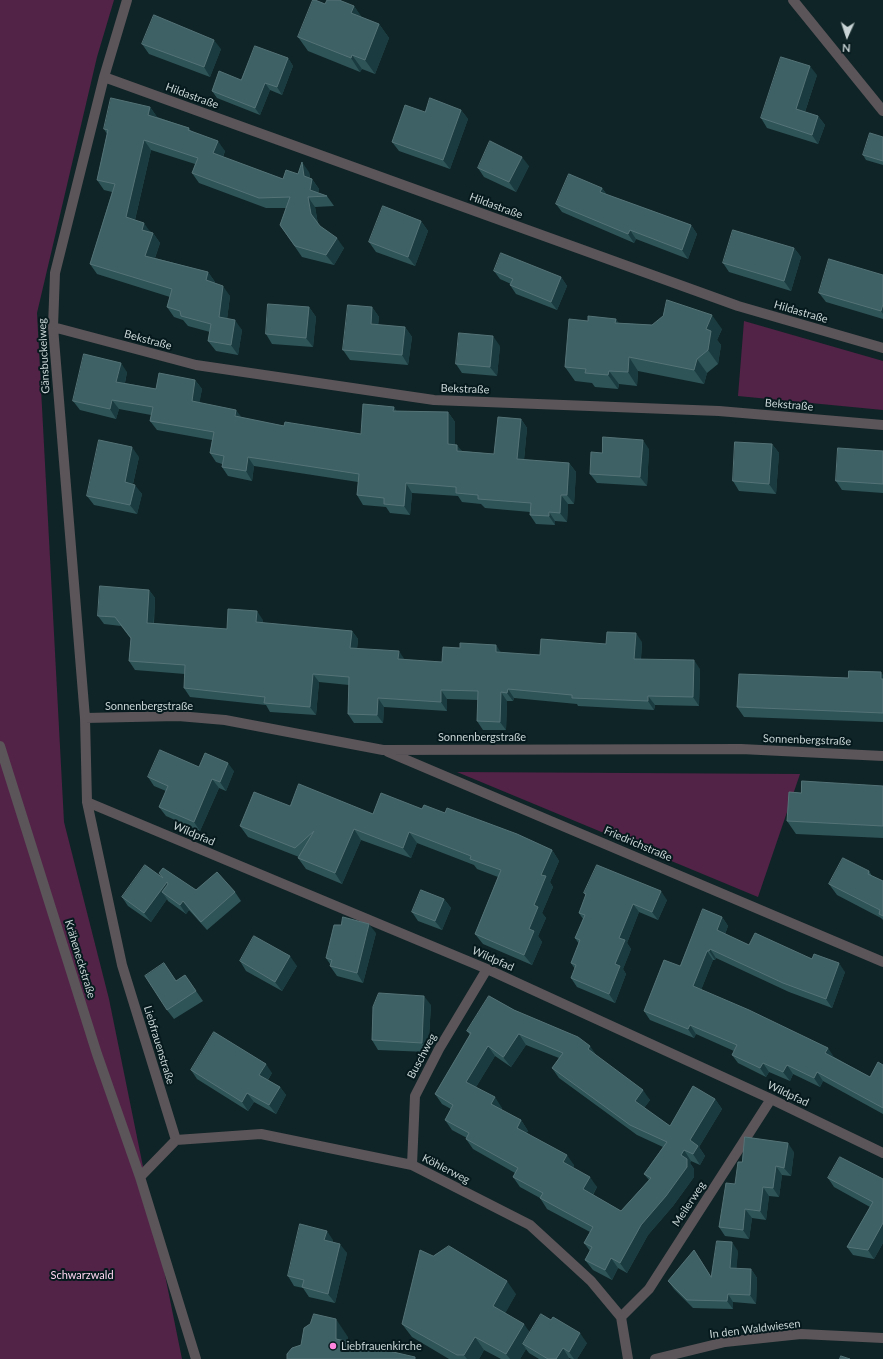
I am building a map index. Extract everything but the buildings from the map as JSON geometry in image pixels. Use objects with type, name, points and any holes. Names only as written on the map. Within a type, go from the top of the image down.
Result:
[{"type":"street","name":"Gänsbuckelweg","points":[[85,718],[53,327],[55,273],[104,77],[127,0]]},
{"type":"street","points":[[793,0],[883,111]]},
{"type":"street","name":"Hildastraße","points":[[104,77],[738,306],[883,348]]},
{"type":"street","name":"Bekstraße","points":[[53,327],[196,365],[434,400],[719,411],[883,425]]},
{"type":"street","name":"Sonnenbergstraße","points":[[85,718],[178,716],[209,719],[272,728],[351,745],[384,750],[741,749],[883,756]]},
{"type":"street","name":"Liebfrauenstraße","points":[[85,718],[87,802],[122,965],[176,1140]]},
{"type":"street","name":"Kräheneckstraße","points":[[0,746],[97,1054],[140,1178]]},
{"type":"street","name":"Friedrichstraße","points":[[384,750],[883,962]]},
{"type":"street","name":"Wildpfad","points":[[87,802],[487,969],[771,1099],[883,1153]]},
{"type":"street","name":"Buschweg","points":[[412,1165],[415,1096],[439,1049],[487,969]]},
{"type":"street","name":"Meilerweg","points":[[621,1317],[649,1289],[771,1099]]},
{"type":"street","name":"Köhlerweg","points":[[176,1140],[261,1134],[412,1165],[530,1224],[591,1281],[621,1317]]},
{"type":"street","points":[[176,1140],[140,1178],[196,1359]]},
{"type":"street","points":[[621,1317],[628,1359]]},
{"type":"street","name":"In den Waldwiesen","points":[[655,1359],[725,1342],[802,1334],[883,1338]]},
{"type":"green space","name":"Schwarzwald","points":[[0,0],[114,0],[97,57],[37,313],[64,822],[109,999],[182,1359],[0,1359]]},
{"type":"green space","points":[[744,321],[883,361],[883,410],[738,396]]},
{"type":"green space","points":[[457,772],[800,774],[758,897]]},
{"type":"place","name":"Liebfrauenkirche","points":[[333,1346]]}]
